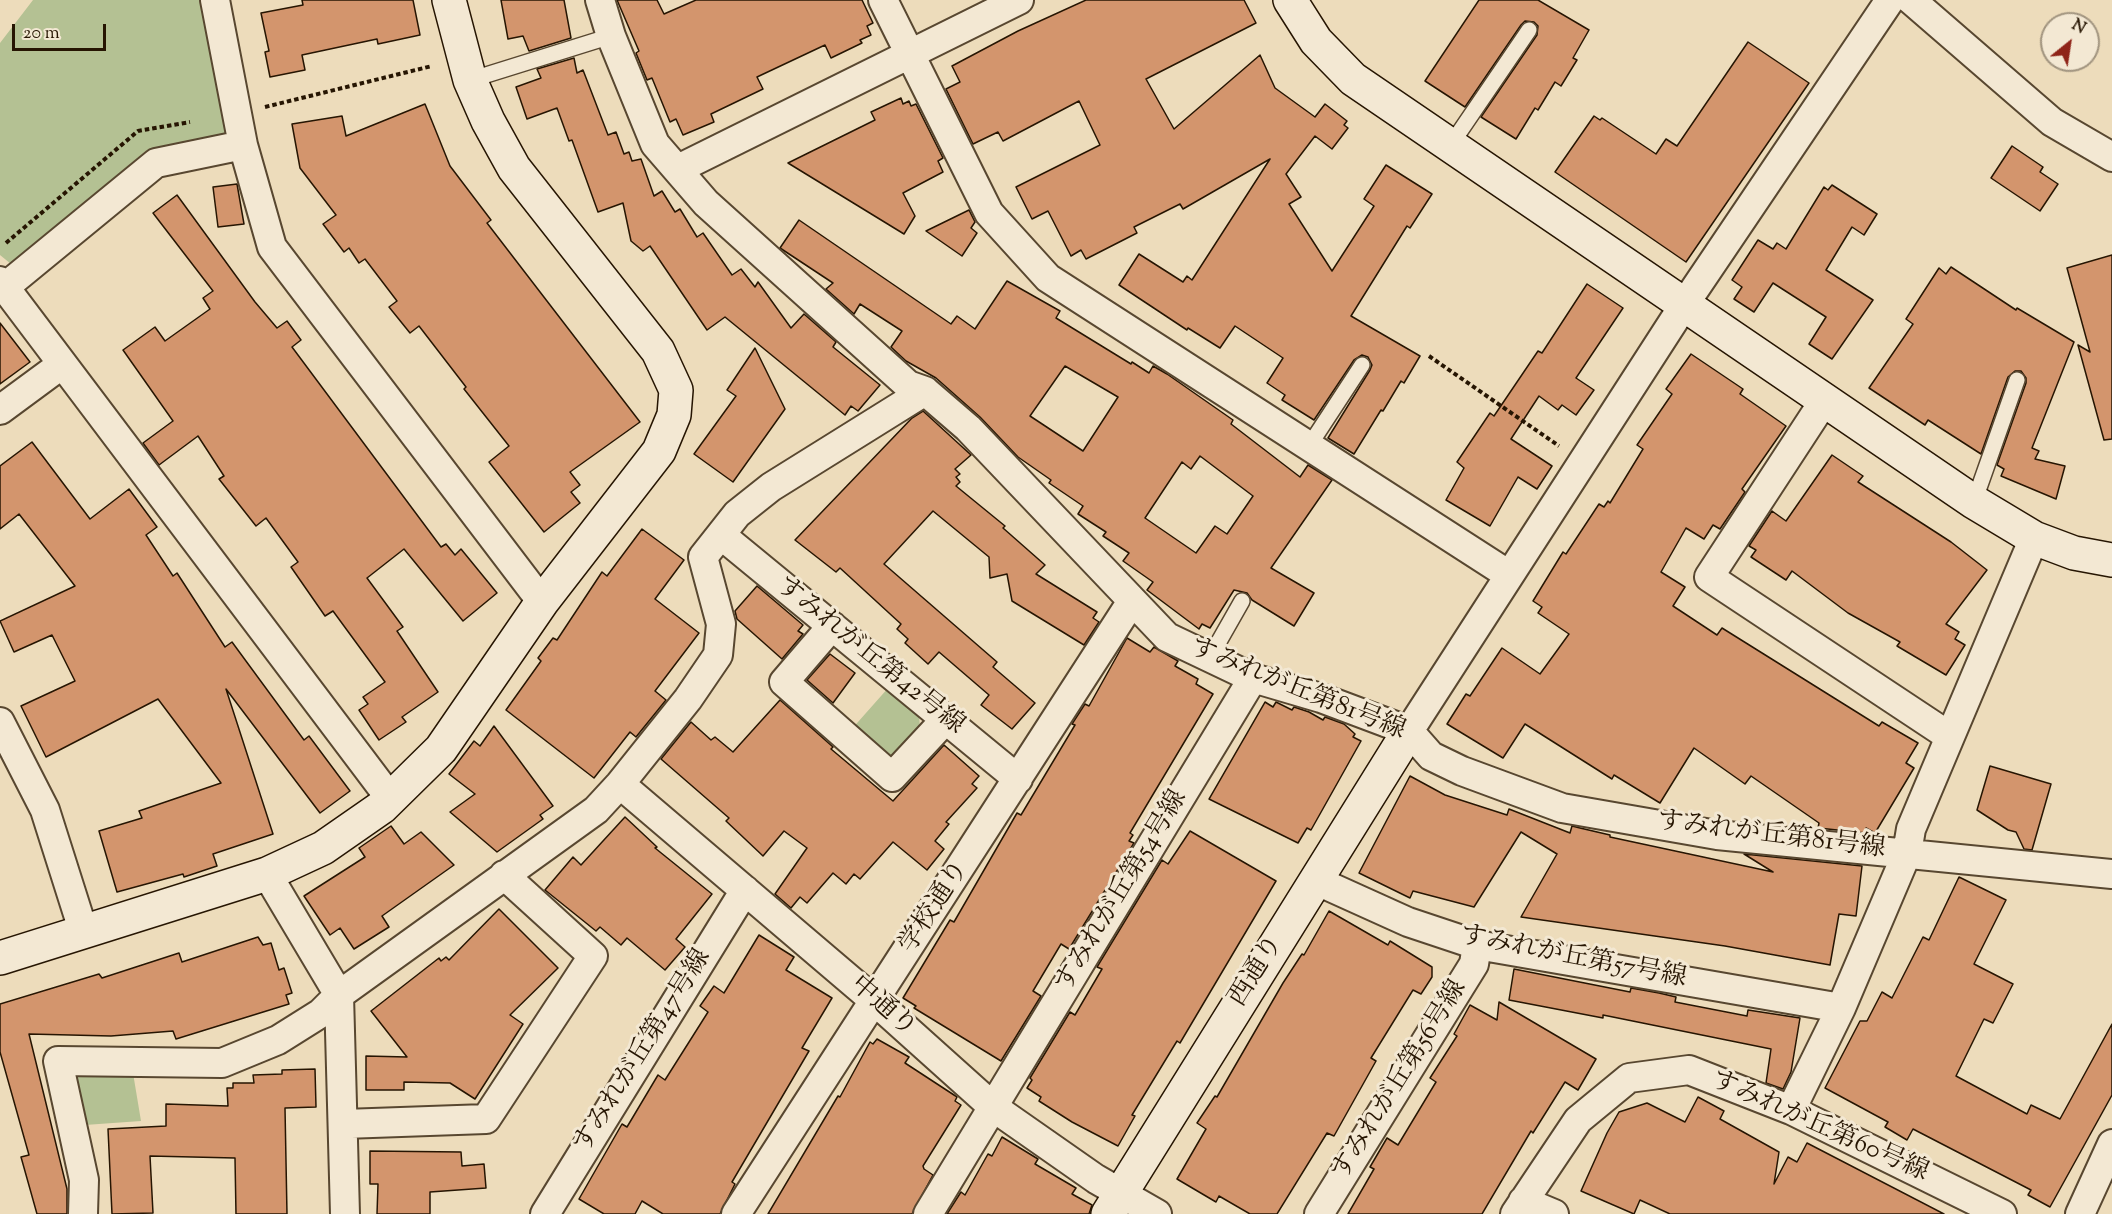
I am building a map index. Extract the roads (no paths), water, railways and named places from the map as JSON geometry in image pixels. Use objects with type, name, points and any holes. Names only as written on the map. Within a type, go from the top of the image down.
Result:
[{"type":"street","points":[[215,0],[243,145],[272,247],[542,602]]},
{"type":"street","points":[[0,958],[267,873],[323,848],[390,798],[441,749],[542,602],[660,451],[674,415],[676,390],[658,351],[514,168],[488,121],[466,69],[450,0]]},
{"type":"street","name":"すみれが丘第81号線","points":[[600,0],[611,36],[655,144],[706,203],[908,385],[925,391],[968,428],[1167,637],[1253,678],[1321,698],[1409,731],[1431,756],[1462,771],[1562,807],[1717,835],[2112,874]]},
{"type":"street","points":[[883,0],[989,213],[1048,278],[1509,575]]},
{"type":"street","points":[[678,169],[1019,0]]},
{"type":"street","points":[[1290,0],[1316,41],[1353,80],[1824,401],[1974,502],[2034,538],[2074,553],[2112,560]]},
{"type":"street","points":[[1409,731],[1684,305],[1890,0]]},
{"type":"street","points":[[1911,0],[2052,122],[2112,157]]},
{"type":"street","points":[[243,145],[156,163],[2,284],[390,798]]},
{"type":"street","points":[[0,410],[61,364]]},
{"type":"street","points":[[83,1214],[84,1180],[58,1061],[222,1063],[278,1040],[321,1013],[339,995],[596,810],[620,784],[688,699],[718,655],[721,624],[703,557],[737,514],[771,487],[925,391]]},
{"type":"street","points":[[1824,401],[1709,577],[1949,736]]},
{"type":"street","name":"すみれが丘第42号線","points":[[721,535],[1018,779]]},
{"type":"street","points":[[1791,1110],[1841,1008],[1906,853],[1911,829],[1949,736],[2034,538]]},
{"type":"street","name":"学校通り","points":[[736,1214],[876,1002],[1132,601]]},
{"type":"street","points":[[832,626],[784,682],[892,777],[945,719]]},
{"type":"street","name":"すみれが丘第54号線","points":[[928,1214],[1253,678]]},
{"type":"street","points":[[0,722],[45,810],[84,933]]},
{"type":"street","name":"西通り","points":[[1114,1203],[1409,731]]},
{"type":"street","name":"中通り","points":[[620,784],[876,1002],[993,1107],[1114,1203],[1157,1214]]},
{"type":"street","points":[[267,873],[339,995],[345,1214]]},
{"type":"street","points":[[344,1124],[486,1119],[593,956],[504,875]]},
{"type":"street","name":"すみれが丘第57号線","points":[[1315,880],[1408,922],[1477,945],[1841,1008]]},
{"type":"street","name":"すみれが丘第47号線","points":[[545,1214],[745,890]]},
{"type":"street","name":"すみれが丘第56号線","points":[[1319,1214],[1474,964],[1477,945]]},
{"type":"street","name":"すみれが丘第60号線","points":[[1519,1208],[1578,1120],[1629,1078],[1689,1070],[1791,1110],[2002,1214]]},
{"type":"street","points":[[2080,1214],[2112,1144]]},
{"type":"street","points":[[1519,1208],[1554,1214]]},
{"type":"lane","points":[[1450,146],[1529,30]]},
{"type":"lane","points":[[466,69],[611,36]]},
{"type":"lane","points":[[1309,446],[1362,365]]},
{"type":"lane","points":[[1974,502],[2017,380]]},
{"type":"lane","points":[[1209,659],[1242,601]]}]
